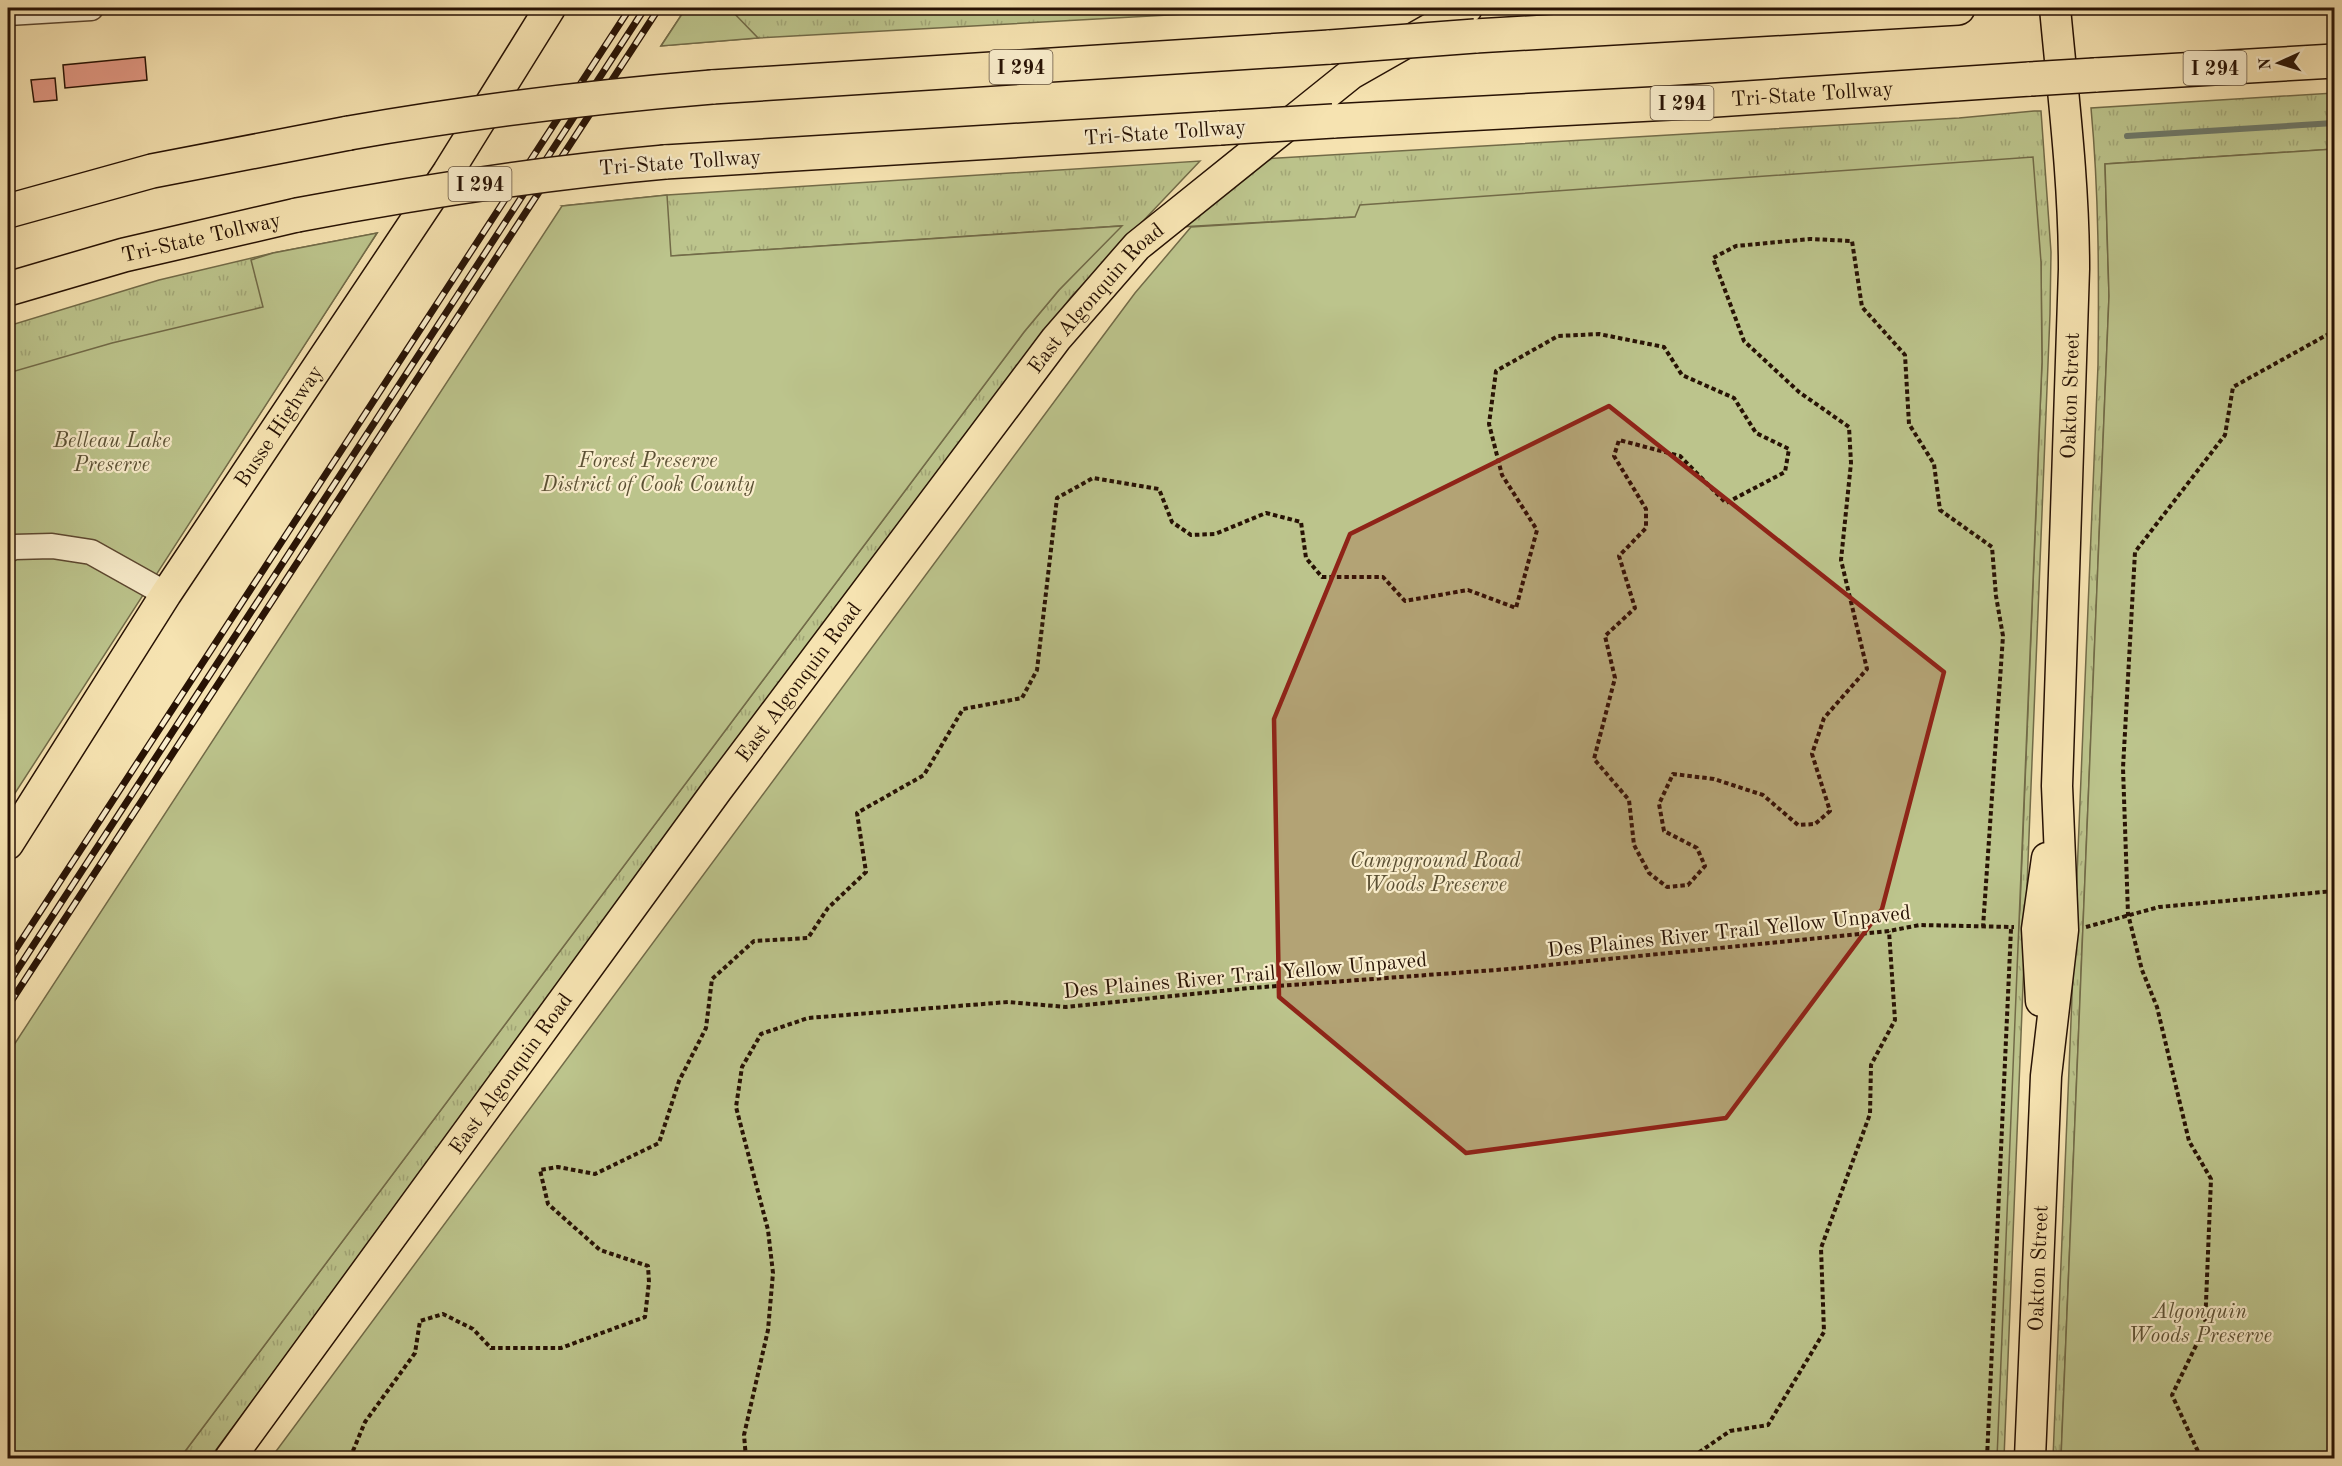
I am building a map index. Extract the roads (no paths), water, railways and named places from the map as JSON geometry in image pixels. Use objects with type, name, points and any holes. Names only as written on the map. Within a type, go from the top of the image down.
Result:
[{"type":"highway","name":"I 294","points":[[8,211],[152,171],[434,118],[545,104],[712,87],[1330,47],[1471,22],[1958,8]]},
{"type":"highway","name":"Tri-State Tollway","points":[[8,289],[124,255],[297,215],[485,183],[586,169],[665,162],[1333,121],[1671,104],[2334,61]]},
{"type":"main road","name":"Busse Highway","points":[[8,844],[166,594],[448,172],[550,8]]},
{"type":"main road","name":"Oakton Street","points":[[2030,1458],[2046,1076],[2063,930],[2057,786],[2074,249],[2071,171],[2055,8]]},
{"type":"main road","name":"East Algonquin Road","points":[[230,1458],[717,790],[1056,339],[1137,246],[1351,74],[1471,22]]},
{"type":"street","points":[[8,13],[91,8]]},
{"type":"street","points":[[8,550],[14,547],[52,546],[91,552],[166,594]]},
{"type":"waterway","points":[[2127,136],[2334,123]]},
{"type":"railway","points":[[8,961],[630,8]]},
{"type":"railway","points":[[8,984],[645,8]]},
{"type":"railway","points":[[8,1006],[659,8]]},
{"type":"park label","name":"Belleau Lake Preserve","points":[[112,452]]},
{"type":"park label","name":"Forest Preserve District of Cook County","points":[[648,472]]},
{"type":"park label","name":"Campground Road Woods Preserve","points":[[1435,872]]},
{"type":"park label","name":"Algonquin Woods Preserve","points":[[2200,1323]]}]
